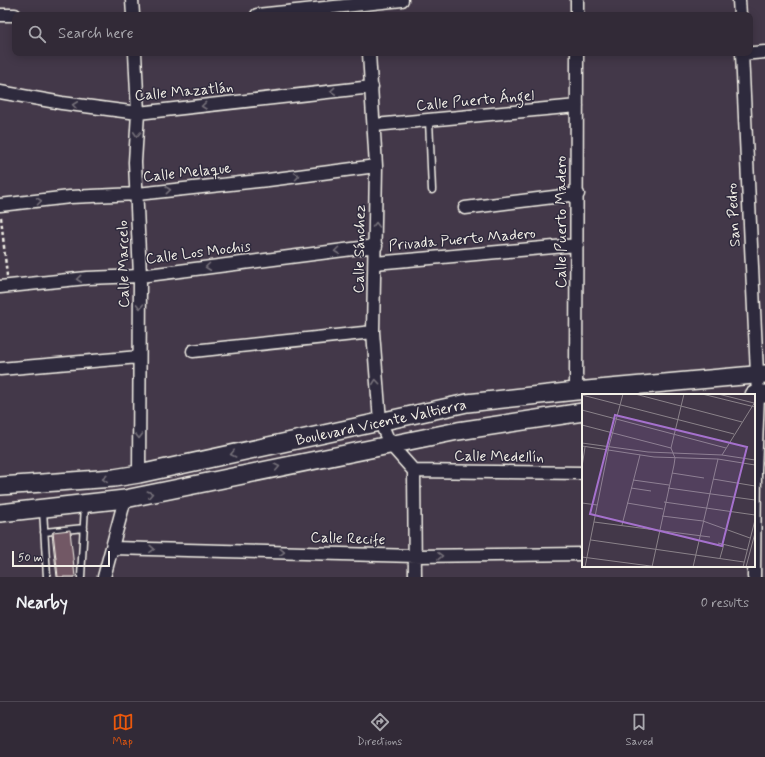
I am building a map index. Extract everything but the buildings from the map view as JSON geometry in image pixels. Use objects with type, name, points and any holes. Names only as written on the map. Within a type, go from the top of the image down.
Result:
[{"type":"main road","name":"Boulevard Vicente Valtierra","points":[[0,486],[114,478],[139,474],[467,403],[576,390],[761,375]]},
{"type":"main road","name":"Boulevard Vicente Valtierra","points":[[0,513],[125,499],[390,444],[500,424],[582,412]]},
{"type":"street","points":[[132,0],[133,12]]},
{"type":"street","points":[[293,12],[366,6],[402,0]]},
{"type":"street","points":[[577,0],[577,12]]},
{"type":"street","points":[[739,0],[740,12]]},
{"type":"street","points":[[0,16],[12,15]]},
{"type":"street","points":[[753,53],[765,52]]},
{"type":"street","name":"Calle Marcelo","points":[[135,56],[138,113],[135,162],[140,276],[139,474]]},
{"type":"street","name":"Calle Sánchez","points":[[369,56],[375,125],[376,166],[376,246],[373,332],[380,421],[390,444],[414,471]]},
{"type":"street","name":"Calle Puerto Madero","points":[[576,390],[578,194],[577,56]]},
{"type":"street","name":"San Pedro","points":[[742,56],[761,375],[759,395],[758,552],[754,577]]},
{"type":"street","name":"Calle Mazatlán","points":[[0,92],[62,103],[138,113],[372,87]]},
{"type":"street","name":"Calle Puerto Ángel","points":[[375,125],[577,106]]},
{"type":"street","name":"Calle Melaque","points":[[0,205],[70,197],[137,194],[268,180],[376,166]]},
{"type":"street","name":"Privada Puerto Madero","points":[[465,208],[578,194]]},
{"type":"street","name":"Privada Puerto Madero","points":[[375,263],[577,245]]},
{"type":"street","name":"Calle Los Mochis","points":[[4,286],[88,278],[140,276],[376,246]]},
{"type":"street","points":[[193,351],[373,332]]},
{"type":"street","points":[[0,369],[139,357]]},
{"type":"street","points":[[414,471],[415,577]]},
{"type":"street","name":"Calle Medellín","points":[[414,471],[582,473]]},
{"type":"street","points":[[104,577],[125,499]]},
{"type":"street","name":"Calle Recife","points":[[113,548],[415,556],[582,554]]},
{"type":"lane","points":[[429,120],[432,190]]},
{"type":"lane","points":[[81,577],[85,504]]},
{"type":"lane","points":[[43,509],[47,577]]},
{"type":"lane","points":[[44,532],[84,528]]},
{"type":"path","points":[[0,205],[4,286]]}]
